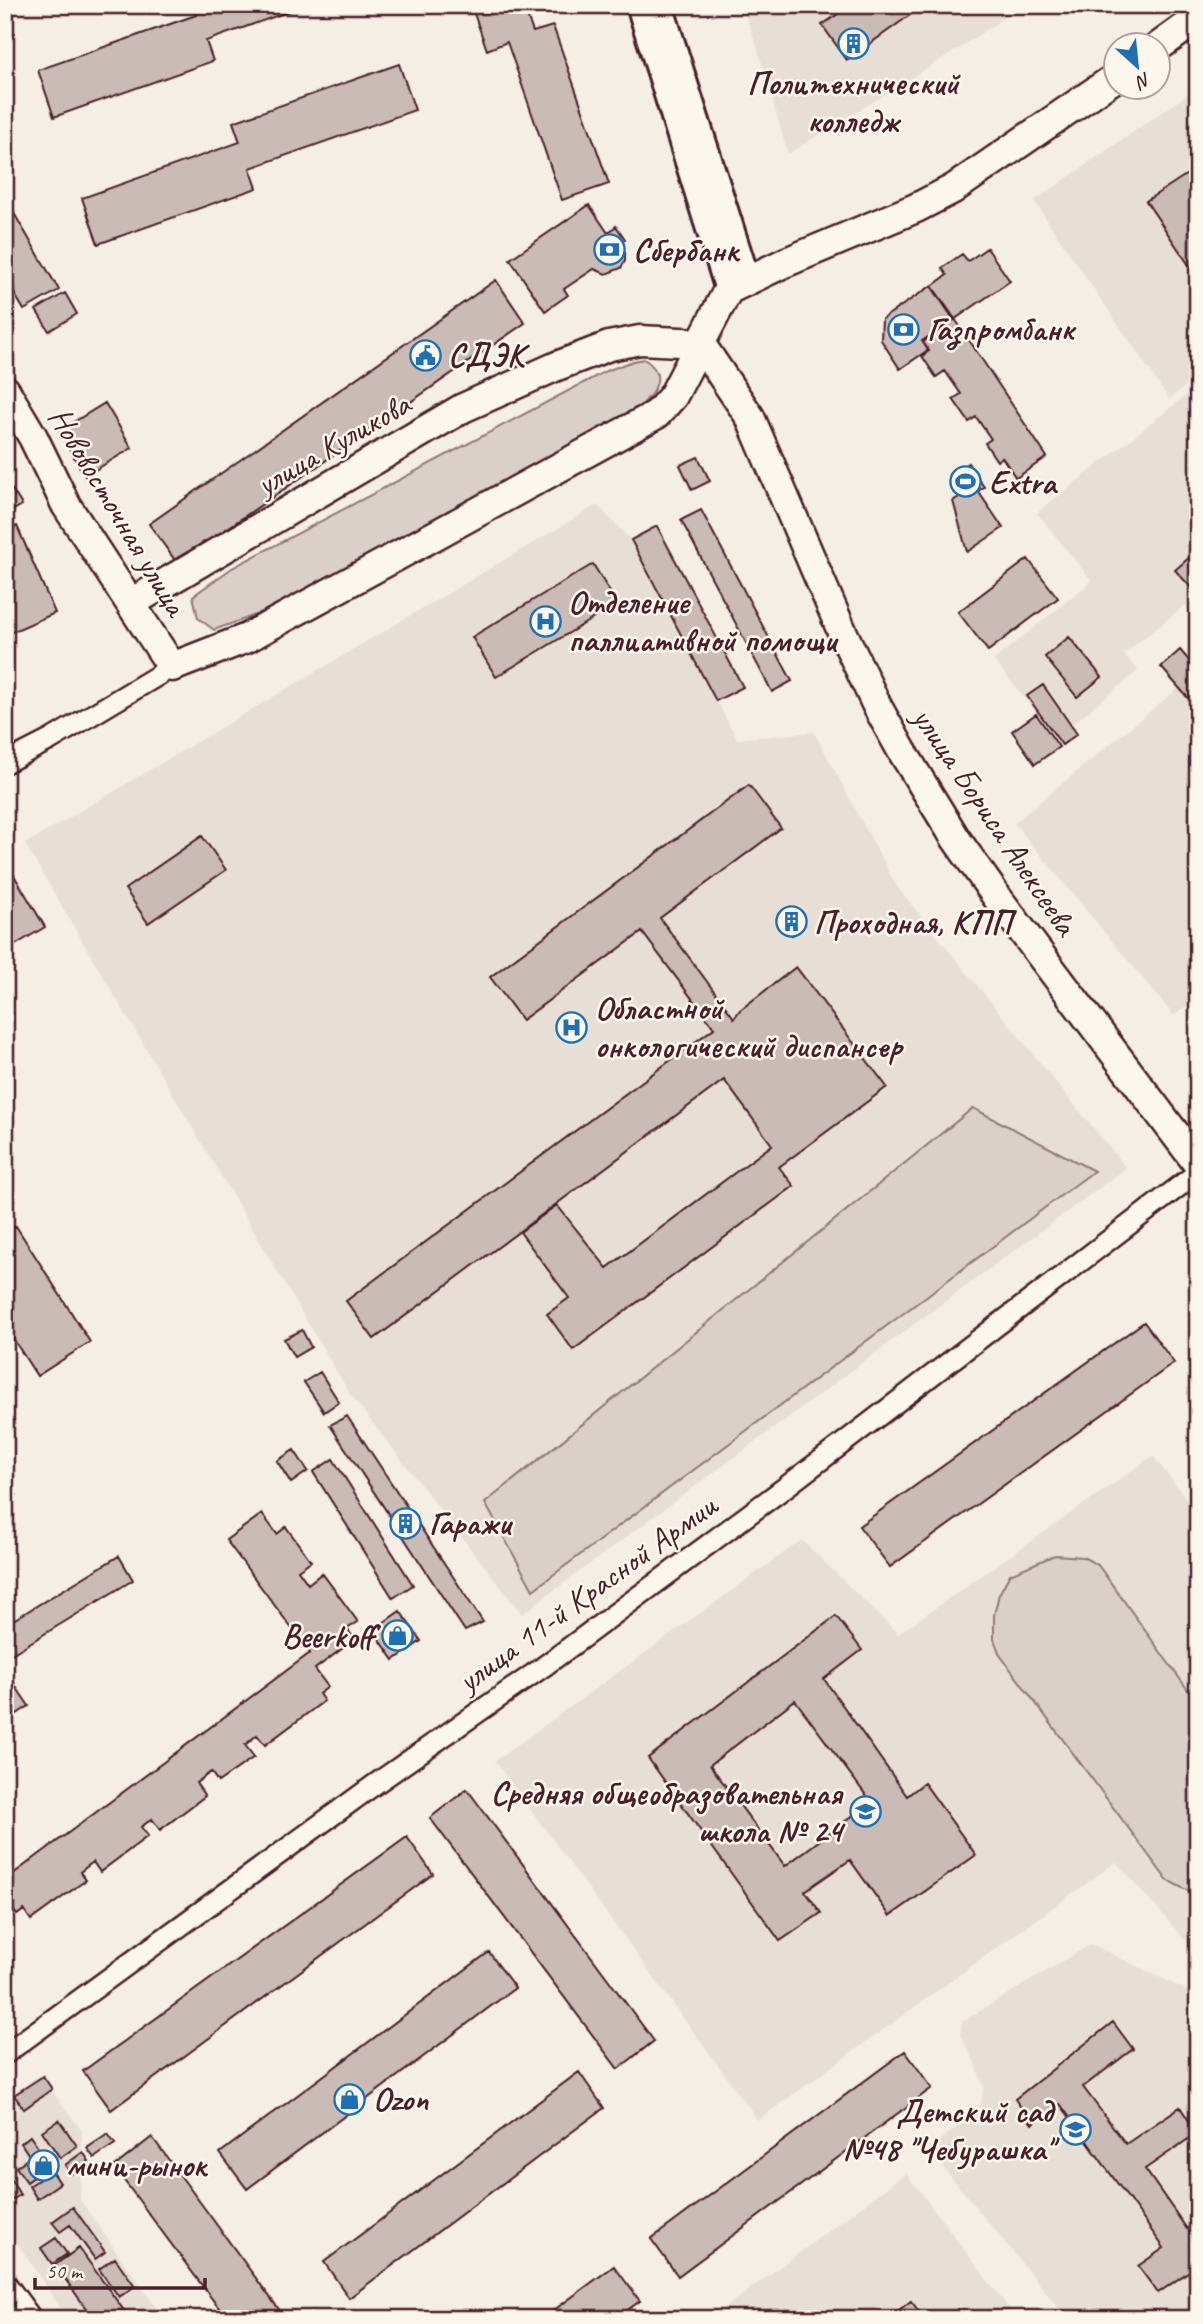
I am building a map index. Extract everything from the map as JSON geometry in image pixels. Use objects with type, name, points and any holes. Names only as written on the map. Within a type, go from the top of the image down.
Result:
[{"type":"main road","points":[[1172,36],[1198,18]]},
{"type":"main road","points":[[172,667],[247,638],[657,414],[673,396],[700,343],[738,286],[784,263],[916,208],[953,189],[1102,86]]},
{"type":"main road","name":"улица Куликова","points":[[131,603],[463,408],[609,346],[640,340],[700,343]]},
{"type":"main road","name":"улица Бориса Алексеева","points":[[700,343],[750,417],[841,629],[877,706],[902,751],[956,839],[999,900],[1198,1164]]},
{"type":"main road","name":"Нововосточная улица","points":[[5,390],[33,437],[66,505],[172,667]]},
{"type":"street","points":[[639,5],[668,65],[738,286]]},
{"type":"street","points":[[660,5],[668,65]]},
{"type":"street","points":[[5,763],[50,740],[172,667]]},
{"type":"street","name":"улица 11-й Красной Армии","points":[[5,2054],[374,1785],[543,1667],[788,1486],[1198,1172]]},
{"type":"street","points":[[5,2282],[32,2319]]},
{"type":"shaded area","points":[[742,5],[1022,5],[960,48],[788,154]]},
{"type":"shaded area","points":[[1198,87],[1198,377],[1169,399],[1034,201]]},
{"type":"shaded area","points":[[644,359],[656,373],[656,387],[634,413],[258,614],[214,630],[198,618],[193,596],[232,568],[606,371]]},
{"type":"shaded area","points":[[1198,386],[1198,595],[1124,654],[1138,671],[1056,737],[994,660],[1092,581],[1037,513]]},
{"type":"shaded area","name":"Областной онкологический диспансер","points":[[597,505],[631,540],[737,739],[814,732],[897,887],[1126,1168],[522,1614],[350,1394],[25,844]]},
{"type":"shaded area","points":[[1198,672],[1198,996],[1174,1016],[1014,823]]},
{"type":"shaded area","points":[[973,1108],[1094,1171],[533,1590],[485,1503]]},
{"type":"shaded area","name":"Средняя общеобразовательная школа № 24","points":[[1153,1456],[1198,1513],[1198,1929],[1185,1940],[1116,1862],[758,2120],[495,1761],[802,1540],[898,1634]]},
{"type":"shaded area","points":[[1055,1555],[1083,1557],[1098,1565],[1198,1704],[1198,1891],[1188,1891],[1167,1880],[1000,1655],[994,1639],[994,1615],[999,1594],[1010,1574]]},
{"type":"shaded area","name":"Детский сад №48 \"Чебурашка\"","points":[[1091,1944],[1198,1996],[1198,2304],[1179,2319],[1068,2319],[928,2149],[979,2111],[984,2087],[974,2060],[960,2035],[962,2022]]},
{"type":"shaded area","name":"мини-рынок","points":[[40,2075],[82,2131],[80,2200],[164,2319],[68,2319],[5,2225],[5,2099]]},
{"type":"shaded area","points":[[906,2173],[1017,2319],[710,2319]]},
{"type":"building","points":[[193,5],[307,5],[206,41],[213,61],[54,117],[38,70],[196,15]]},
{"type":"building","points":[[471,5],[523,5],[533,32],[553,26],[609,184],[562,200],[507,42],[487,50]]},
{"type":"building","name":"Политехнический колледж","points":[[851,5],[924,5],[847,60],[822,25]]},
{"type":"building","points":[[399,64],[415,110],[250,168],[257,188],[98,244],[82,198],[240,142],[233,122]]},
{"type":"building","points":[[1198,167],[1198,272],[1195,274],[1146,201]]},
{"type":"building","points":[[5,198],[59,290],[24,310],[5,278]]},
{"type":"building","points":[[589,205],[608,233],[616,226],[625,239],[619,244],[625,253],[625,261],[621,268],[606,274],[594,269],[564,289],[568,295],[545,311],[510,259]]},
{"type":"building","points":[[987,248],[1010,281],[955,319],[932,286],[947,275],[942,268],[962,254],[968,261]]},
{"type":"building","points":[[496,280],[525,323],[177,563],[149,524]]},
{"type":"building","points":[[931,286],[954,320],[922,341],[928,350],[900,369],[881,340],[882,319]]},
{"type":"building","points":[[65,293],[77,314],[49,331],[36,310]]},
{"type":"building","points":[[955,319],[1047,457],[1016,478],[1002,457],[997,461],[985,443],[991,439],[976,417],[969,422],[953,399],[961,394],[945,371],[936,377],[922,356],[929,351],[923,342]]},
{"type":"building","points":[[105,403],[132,448],[85,476],[59,431]]},
{"type":"building","points":[[698,457],[710,481],[692,490],[680,465]]},
{"type":"building","points":[[968,463],[984,487],[978,491],[1003,528],[967,552],[953,501],[965,493],[953,474]]},
{"type":"building","points":[[5,479],[22,505],[5,515]]},
{"type":"building","points":[[701,510],[792,681],[772,692],[681,520]]},
{"type":"building","points":[[17,526],[55,613],[5,635],[5,531]]},
{"type":"building","points":[[657,526],[743,687],[716,701],[631,540]]},
{"type":"building","points":[[1198,550],[1198,595],[1175,570]]},
{"type":"building","points":[[1028,559],[1058,598],[988,651],[958,612]]},
{"type":"building","name":"Отделение паллиативной помощи","points":[[593,564],[617,604],[496,677],[472,637]]},
{"type":"building","points":[[1069,637],[1102,677],[1077,697],[1045,657]]},
{"type":"building","points":[[1180,650],[1198,671],[1198,690],[1188,698],[1161,667]]},
{"type":"building","points":[[1043,685],[1077,734],[1062,745],[1027,696]]},
{"type":"building","points":[[1036,714],[1059,747],[1035,764],[1012,731]]},
{"type":"building","points":[[749,785],[781,828],[660,918],[734,1018],[740,1010],[796,967],[887,1087],[779,1167],[794,1186],[573,1350],[547,1314],[569,1298],[520,1232],[557,1205],[607,1268],[772,1145],[724,1080],[374,1339],[346,1301],[714,1028],[642,932],[522,1020],[490,977]]},
{"type":"building","points":[[202,836],[226,870],[148,923],[125,889]]},
{"type":"building","points":[[9,867],[45,927],[5,951],[5,869]]},
{"type":"building","name":"Проходная, КПП","points":[[790,908],[804,924],[792,935],[777,919]]},
{"type":"building","points":[[16,1226],[90,1342],[37,1376],[5,1326],[5,1233]]},
{"type":"building","points":[[1144,1322],[1174,1363],[890,1567],[859,1526]]},
{"type":"building","points":[[302,1330],[311,1347],[294,1357],[284,1339]]},
{"type":"building","points":[[320,1372],[339,1402],[324,1412],[304,1382]]},
{"type":"building","name":"Гаражи","points":[[347,1416],[483,1622],[465,1631],[330,1425]]},
{"type":"building","points":[[294,1450],[308,1471],[291,1483],[277,1461]]},
{"type":"building","points":[[333,1459],[413,1585],[393,1598],[313,1472]]},
{"type":"building","points":[[5,1479],[16,1495],[5,1502]]},
{"type":"building","points":[[262,1514],[277,1534],[286,1527],[311,1561],[298,1570],[308,1584],[322,1573],[358,1622],[347,1629],[355,1639],[315,1669],[328,1687],[319,1694],[324,1701],[265,1745],[257,1735],[245,1745],[254,1757],[218,1782],[211,1772],[196,1783],[205,1796],[160,1830],[152,1819],[141,1827],[148,1836],[100,1872],[93,1862],[80,1872],[86,1880],[31,1920],[24,1910],[17,1915],[5,1899],[5,1880],[310,1653],[226,1540]]},
{"type":"building","points":[[119,1556],[133,1580],[5,1658],[5,1625]]},
{"type":"building","name":"Beerkoff","points":[[400,1611],[421,1641],[394,1660],[373,1630]]},
{"type":"building","points":[[836,1616],[862,1650],[824,1679],[907,1796],[924,1783],[976,1855],[890,1916],[850,1860],[805,1891],[821,1913],[780,1941],[648,1758]],"holes":[[[795,1700],[871,1802],[785,1866],[710,1765]]]},
{"type":"building","points":[[10,1678],[29,1706],[5,1722],[5,1681]]},
{"type":"building","points":[[467,1789],[654,2041],[618,2069],[430,1818]]},
{"type":"building","points":[[407,1837],[433,1874],[111,2110],[83,2071]]},
{"type":"building","points":[[489,1952],[515,1988],[247,2189],[220,2153]]},
{"type":"building","points":[[1113,2022],[1133,2049],[1083,2087],[1126,2144],[1180,2107],[1197,2133],[1145,2169],[1187,2229],[1198,2221],[1198,2265],[1158,2293],[1138,2266],[1164,2248],[1060,2104],[1032,2124],[1015,2099]]},
{"type":"building","points":[[905,2051],[932,2088],[678,2276],[651,2239]]},
{"type":"building","points":[[579,2072],[604,2108],[349,2298],[324,2262]]},
{"type":"building","points":[[43,2076],[52,2089],[24,2109],[14,2095]]},
{"type":"building","points":[[59,2120],[77,2146],[60,2158],[42,2131]]},
{"type":"building","points":[[108,2134],[115,2144],[94,2158],[87,2148]]},
{"type":"building","points":[[30,2136],[50,2165],[27,2182],[16,2167],[30,2157],[21,2143]]},
{"type":"building","points":[[152,2137],[286,2319],[227,2319],[114,2167]]},
{"type":"building","points":[[83,2152],[89,2161],[71,2174],[65,2165]]},
{"type":"building","points":[[5,2169],[20,2195],[7,2203],[5,2199]]},
{"type":"building","points":[[52,2171],[60,2183],[37,2199],[29,2186]]},
{"type":"building","points":[[73,2207],[105,2252],[95,2259],[70,2225],[60,2232],[52,2222]]},
{"type":"building","points":[[56,2238],[67,2254],[52,2264],[41,2248]]},
{"type":"building","points":[[79,2248],[130,2319],[94,2319],[55,2265]]},
{"type":"building","points":[[115,2258],[135,2286],[119,2297],[99,2269]]},
{"type":"building","points":[[614,2266],[640,2301],[615,2319],[542,2319]]},
{"type":"building","points":[[911,2301],[925,2319],[887,2319]]},
{"type":"place","name":"Политехнический колледж","points":[[853,43]]},
{"type":"place","name":"Сбербанк","points":[[610,250]]},
{"type":"place","name":"Газпромбанк","points":[[904,329]]},
{"type":"place","name":"СДЭК","points":[[425,355]]},
{"type":"place","name":"Extra","points":[[966,482]]},
{"type":"place","name":"Отделение паллиативной помощи","points":[[545,621]]},
{"type":"place","name":"Проходная, КПП","points":[[791,922]]},
{"type":"place","name":"Областной онкологический диспансер","points":[[572,1027]]},
{"type":"place","name":"Гаражи","points":[[406,1523]]},
{"type":"place","name":"Beerkoff","points":[[397,1636]]},
{"type":"place","name":"Средняя общеобразовательная школа № 24","points":[[865,1812]]},
{"type":"place","name":"Ozon","points":[[350,2099]]},
{"type":"place","name":"Детский сад №48 \"Чебурашка\"","points":[[1076,2130]]},
{"type":"place","name":"мини-рынок","points":[[43,2165]]}]
